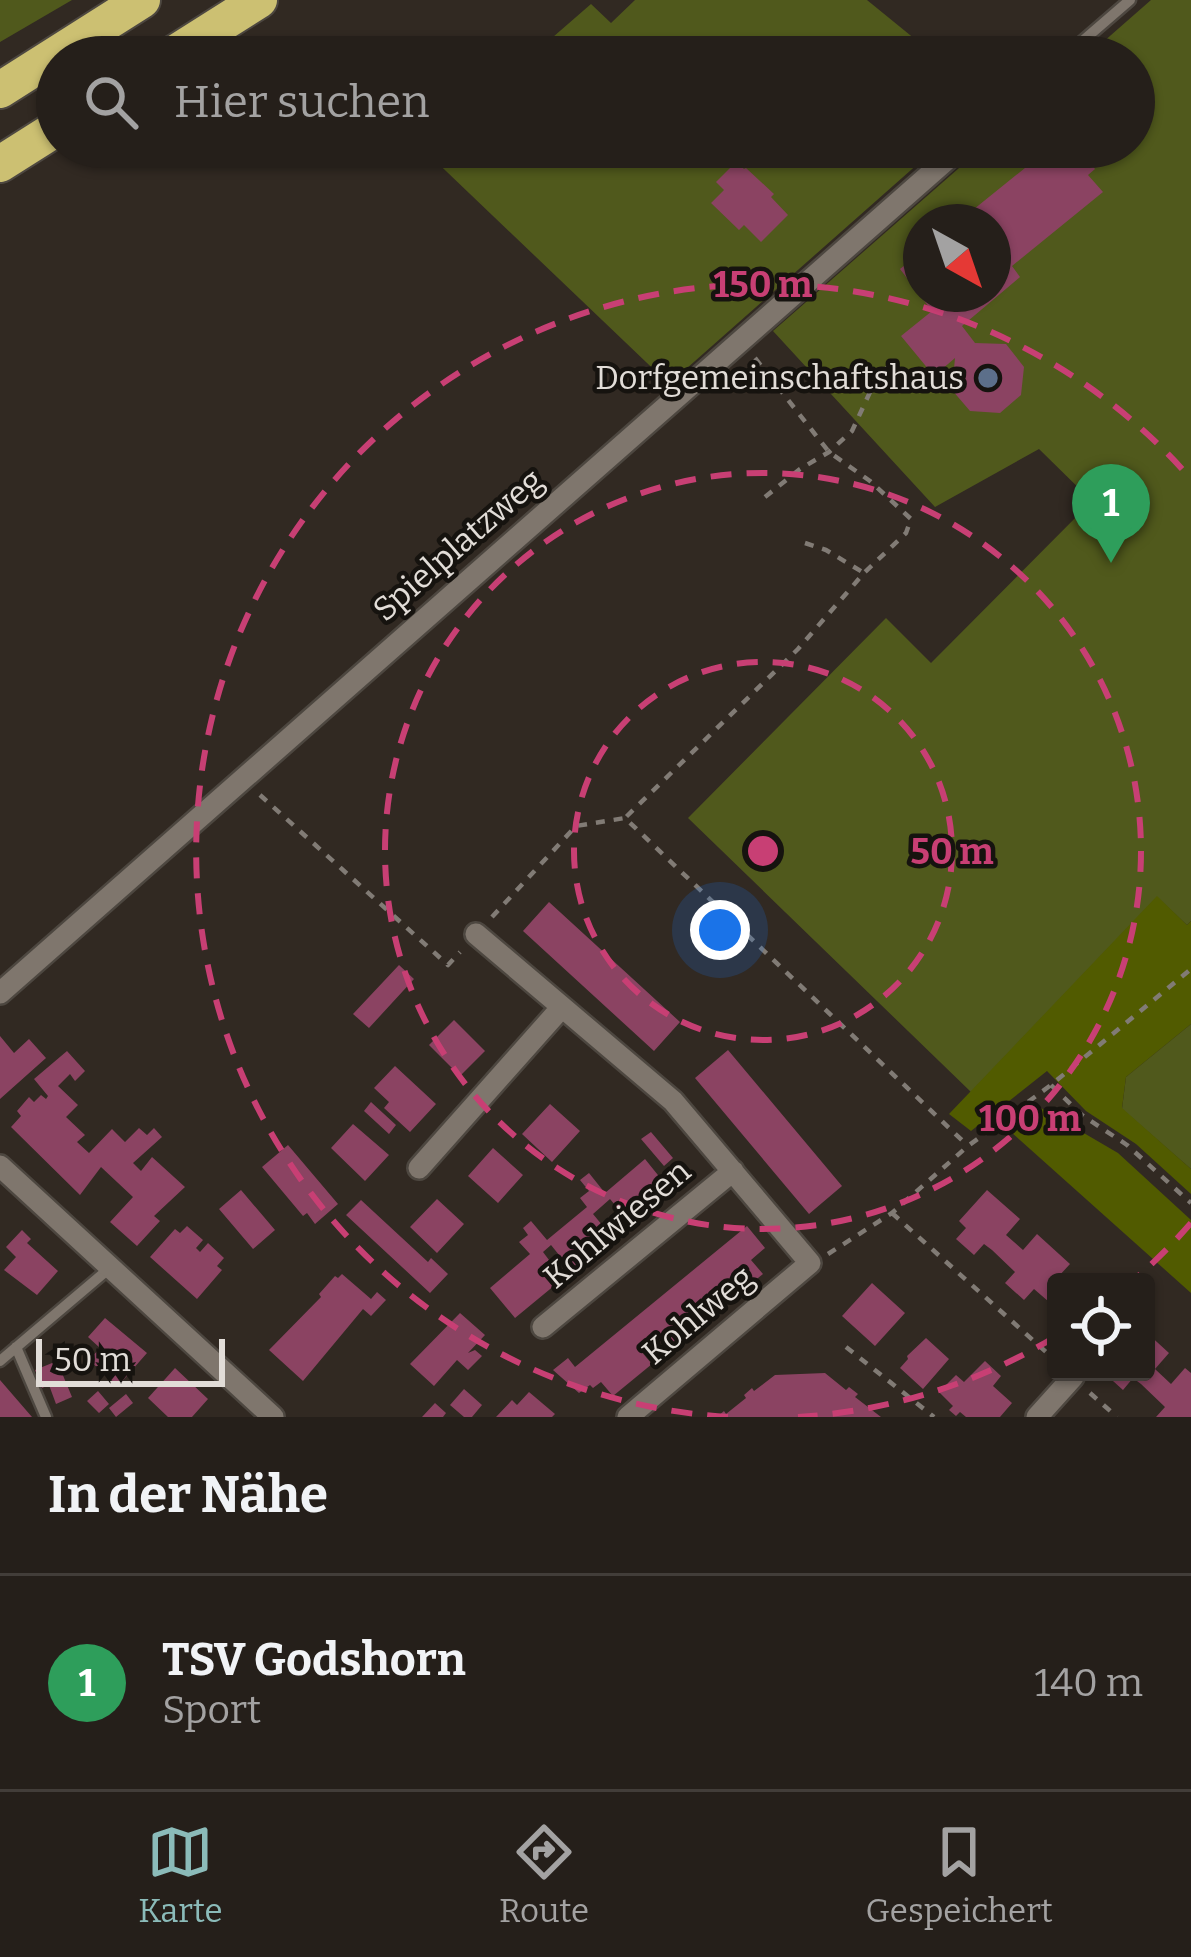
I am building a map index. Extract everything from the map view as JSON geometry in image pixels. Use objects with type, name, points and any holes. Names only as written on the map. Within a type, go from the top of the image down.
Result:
[{"type":"highway","points":[[85,36],[142,0]]},
{"type":"highway","points":[[202,36],[259,0]]},
{"type":"highway","points":[[0,90],[36,67]]},
{"type":"highway","points":[[0,164],[36,141]]},
{"type":"street","name":"Spielplatzweg","points":[[0,993],[937,168]]},
{"type":"street","name":"Kohlwiesen","points":[[476,934],[673,1101],[810,1264]]},
{"type":"street","points":[[418,1168],[562,1006]]},
{"type":"street","points":[[0,1166],[273,1417]]},
{"type":"street","name":"Kohlwiesen","points":[[543,1327],[733,1171]]},
{"type":"street","name":"Kohlweg","points":[[628,1417],[810,1264]]},
{"type":"street","points":[[1037,1417],[1058,1381]]},
{"type":"lane","points":[[1088,36],[1130,0]]},
{"type":"lane","points":[[0,1361],[110,1267]]},
{"type":"lane","points":[[16,1347],[46,1417]]},
{"type":"path","points":[[243,779],[448,964],[576,826],[625,818],[798,650],[864,573],[906,533],[910,519],[871,481],[829,452],[740,340]]},
{"type":"path","points":[[765,497],[852,431],[877,377],[896,360]]},
{"type":"path","points":[[805,543],[864,573]]},
{"type":"path","points":[[625,818],[968,1146]]},
{"type":"path","points":[[810,1264],[892,1213],[968,1146],[1051,1085],[1191,968]]},
{"type":"path","points":[[1051,1085],[1191,1203]]},
{"type":"path","points":[[892,1213],[1047,1353]]},
{"type":"path","points":[[846,1347],[934,1417]]},
{"type":"path","points":[[1078,1381],[1117,1417]]},
{"type":"green space","points":[[0,0],[72,0],[0,42]]},
{"type":"green space","points":[[635,0],[867,0],[911,36],[554,36],[591,4],[611,23]]},
{"type":"green space","points":[[1151,0],[1191,0],[1191,921],[1187,925],[1157,897],[971,1092],[688,818],[886,618],[931,663],[1092,501],[1039,449],[935,507],[773,331],[903,217],[903,312],[1011,312],[1011,204],[918,204],[959,168],[1155,168],[1155,36],[1110,36]]},
{"type":"green space","points":[[443,168],[913,168],[669,384]]},
{"type":"green space","points":[[1157,896],[1187,925],[1191,921],[1191,1024],[1126,1077],[1122,1108],[1191,1169],[1191,1194],[1136,1144],[1086,1111],[1047,1071],[971,1131],[949,1114]]},
{"type":"green space","points":[[1191,1024],[1191,1169],[1122,1109],[1126,1077]]},
{"type":"green space","points":[[1041,1108],[1118,1153],[1191,1220],[1191,1293],[1011,1132]]},
{"type":"building","points":[[730,168],[746,168],[788,215],[761,242],[744,225],[739,230],[711,203],[724,190],[716,182]]},
{"type":"building","points":[[1025,168],[1094,168],[1088,175],[1103,192],[1012,266],[1020,277],[1011,285],[1011,204],[980,204]]},
{"type":"building","points":[[931,312],[979,312],[962,326],[975,343],[1006,344],[1024,367],[1021,395],[1000,413],[970,411],[952,390],[955,358],[934,376],[901,336]]},
{"type":"building","points":[[549,902],[680,1022],[654,1051],[523,931]]},
{"type":"building","points":[[399,965],[414,979],[369,1028],[353,1014]]},
{"type":"building","points":[[454,1020],[485,1051],[460,1076],[429,1045]]},
{"type":"building","points":[[0,1036],[14,1053],[29,1039],[46,1058],[0,1099]]},
{"type":"building","points":[[728,1050],[842,1186],[809,1214],[695,1078]]},
{"type":"building","points":[[67,1051],[85,1071],[75,1081],[70,1074],[58,1086],[78,1105],[66,1117],[85,1135],[77,1142],[89,1153],[112,1129],[125,1142],[139,1128],[147,1135],[154,1128],[162,1137],[133,1163],[141,1171],[152,1157],[185,1187],[154,1216],[160,1221],[137,1246],[110,1222],[133,1197],[101,1167],[80,1195],[11,1127],[29,1097],[34,1102],[41,1095],[46,1099],[34,1079]]},
{"type":"building","points":[[395,1066],[436,1104],[410,1132],[384,1108],[389,1102],[374,1088]]},
{"type":"building","points":[[371,1102],[396,1125],[389,1134],[364,1111]]},
{"type":"building","points":[[550,1104],[580,1131],[552,1162],[522,1134]]},
{"type":"building","points":[[353,1124],[389,1155],[365,1181],[331,1148]]},
{"type":"building","points":[[651,1132],[673,1158],[664,1166],[641,1139]]},
{"type":"building","points":[[288,1145],[338,1204],[315,1224],[262,1167]]},
{"type":"building","points":[[493,1148],[523,1175],[498,1203],[468,1176]]},
{"type":"building","points":[[645,1159],[670,1190],[630,1223],[610,1199],[593,1214],[612,1237],[572,1271],[551,1245],[543,1252],[549,1260],[540,1267],[555,1285],[515,1318],[490,1288],[530,1254],[519,1242],[528,1235],[523,1228],[531,1221],[547,1240],[587,1207],[580,1198],[589,1191],[580,1180],[589,1173],[605,1193]]},
{"type":"building","points":[[241,1190],[275,1230],[253,1249],[219,1209]]},
{"type":"building","points":[[987,1190],[1020,1219],[1006,1235],[1023,1250],[1037,1234],[1070,1264],[1062,1273],[1047,1273],[1047,1300],[1034,1289],[1024,1300],[1005,1283],[1015,1272],[992,1250],[984,1244],[974,1255],[956,1239],[966,1228],[959,1221]]},
{"type":"building","points":[[437,1199],[464,1224],[437,1253],[410,1227]]},
{"type":"building","points":[[361,1200],[428,1262],[431,1258],[448,1274],[430,1293],[346,1215]]},
{"type":"building","points":[[187,1226],[203,1240],[196,1248],[200,1252],[208,1243],[224,1258],[217,1266],[222,1270],[197,1299],[150,1257],[175,1229],[180,1233]]},
{"type":"building","points":[[747,1226],[765,1248],[751,1260],[763,1274],[723,1306],[711,1292],[695,1305],[707,1319],[668,1351],[656,1337],[640,1350],[652,1364],[613,1396],[601,1382],[579,1393],[553,1370],[568,1358],[575,1367]]},
{"type":"building","points":[[22,1230],[31,1239],[27,1243],[58,1271],[37,1295],[4,1270],[16,1257],[6,1247]]},
{"type":"building","points":[[342,1274],[371,1299],[377,1292],[386,1300],[371,1316],[363,1309],[303,1381],[269,1350],[335,1276]]},
{"type":"building","points":[[872,1283],[905,1313],[875,1346],[842,1316]]},
{"type":"building","points":[[460,1313],[485,1335],[468,1353],[475,1350],[482,1356],[468,1370],[457,1360],[434,1386],[410,1364]]},
{"type":"building","points":[[105,1318],[147,1353],[118,1386],[89,1360],[100,1348],[88,1337]]},
{"type":"building","points":[[926,1338],[949,1359],[923,1389],[900,1368]]},
{"type":"building","points":[[1155,1340],[1169,1353],[1155,1369]]},
{"type":"building","points":[[57,1361],[72,1397],[56,1404],[49,1385],[42,1388],[35,1370]]},
{"type":"building","points":[[985,1361],[1001,1376],[993,1386],[1012,1403],[1000,1417],[966,1417],[960,1412],[956,1416],[939,1392],[956,1375],[964,1382]]},
{"type":"building","points":[[175,1368],[208,1399],[192,1417],[168,1417],[148,1398]]},
{"type":"building","points":[[1185,1368],[1191,1373],[1191,1417],[1156,1417],[1165,1407],[1137,1381],[1155,1381],[1155,1369],[1171,1384]]},
{"type":"building","points":[[825,1373],[858,1394],[855,1397],[881,1417],[717,1417],[775,1375]]},
{"type":"building","points":[[0,1380],[32,1417],[0,1417]]},
{"type":"building","points":[[464,1389],[482,1405],[472,1417],[464,1417],[450,1405]]},
{"type":"building","points":[[98,1391],[109,1404],[99,1413],[87,1401]]},
{"type":"building","points":[[529,1392],[555,1414],[496,1417],[512,1400],[517,1405]]},
{"type":"building","points":[[126,1394],[133,1403],[116,1417],[109,1408]]},
{"type":"building","points":[[435,1403],[446,1413],[443,1417],[422,1417]]},
{"type":"place","name":"Dorfgemeinschaftshaus","points":[[988,378]]},
{"type":"place","name":"TSV Godshorn","points":[[1111,563]]}]
